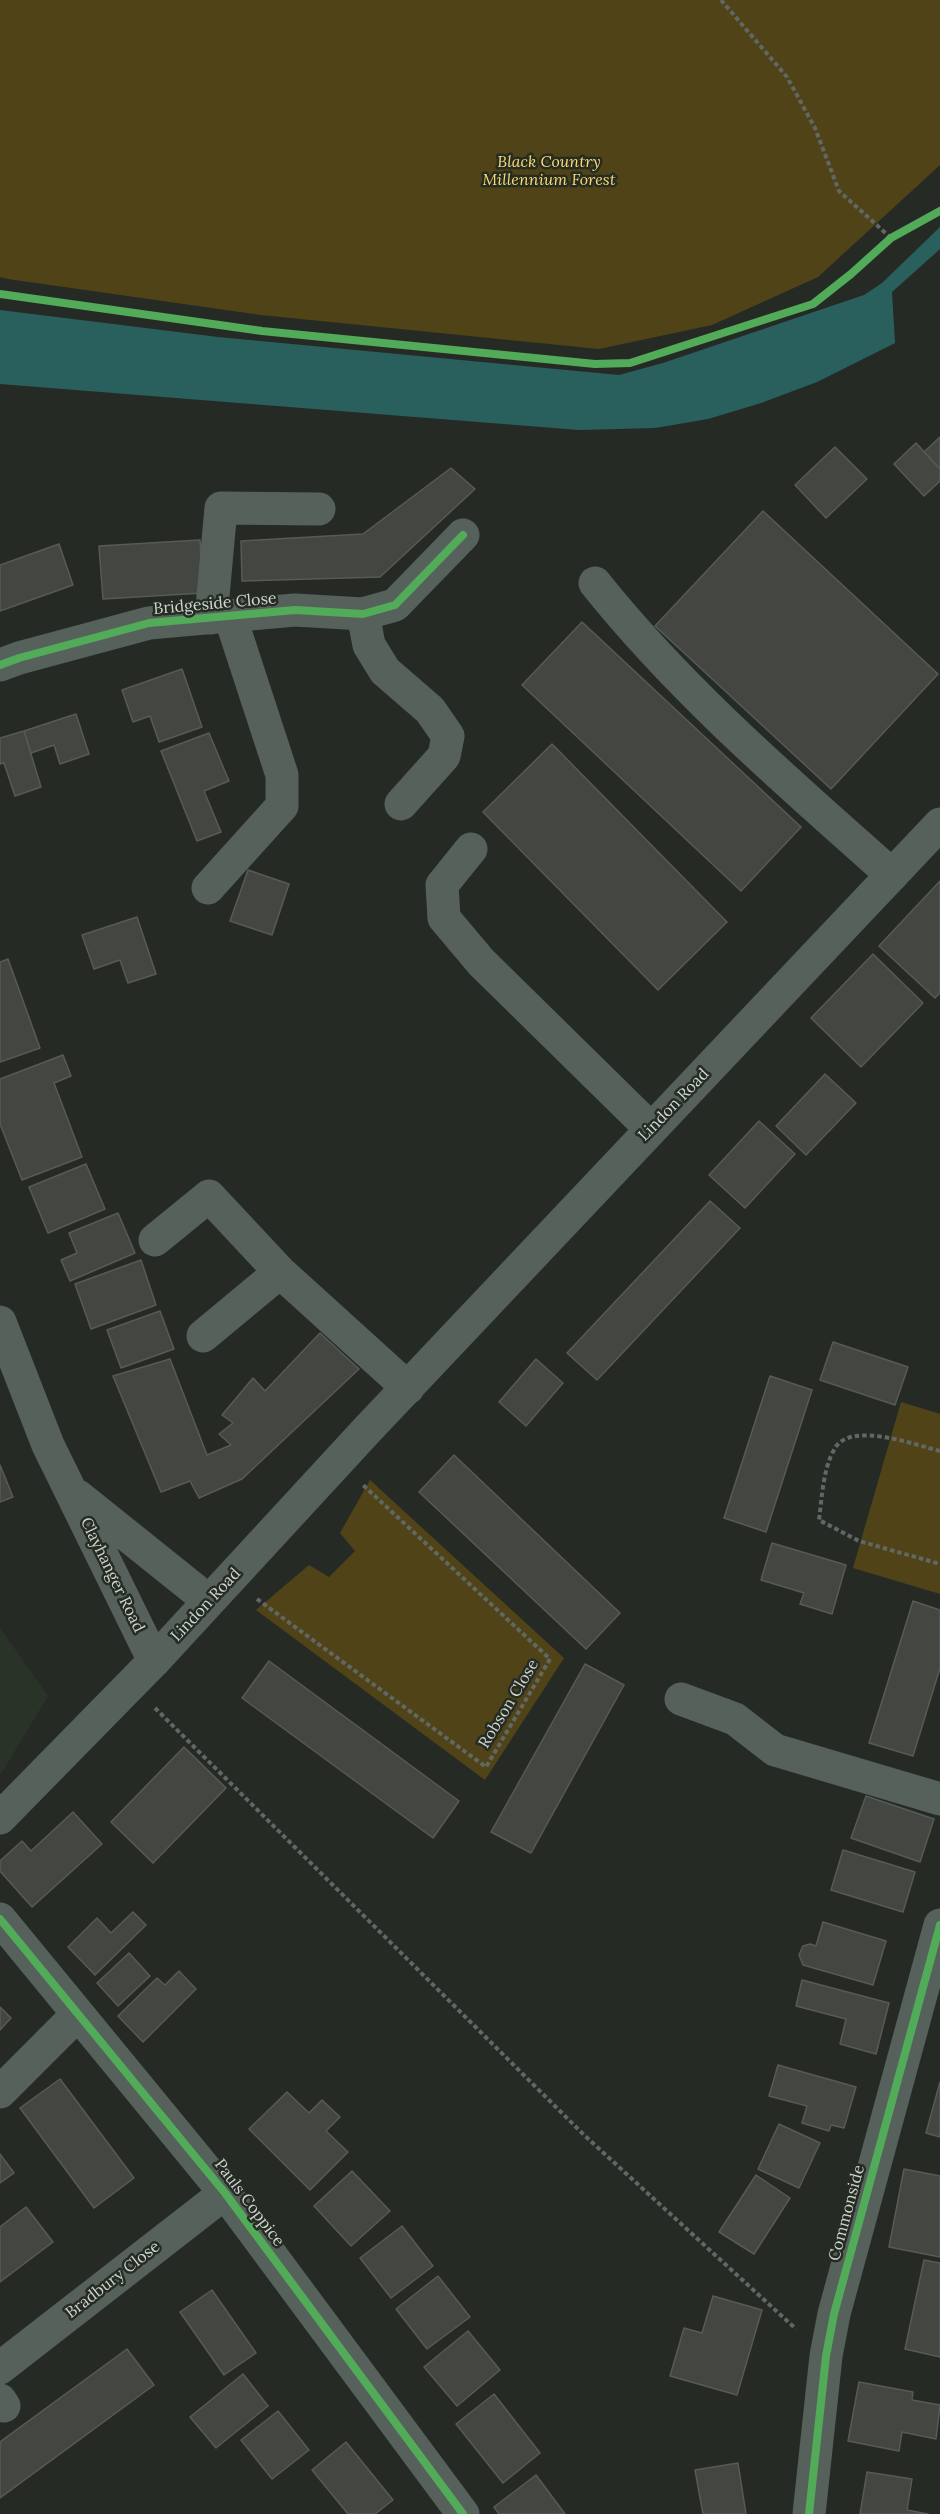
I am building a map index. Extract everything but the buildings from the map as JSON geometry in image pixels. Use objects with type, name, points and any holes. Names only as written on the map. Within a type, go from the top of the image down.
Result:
[{"type":"street","points":[[221,617],[221,508],[320,509]]},
{"type":"street","name":"Bridgeside Close","points":[[0,665],[149,623],[295,610],[363,614],[395,605],[463,535]]},
{"type":"street","points":[[595,583],[631,627],[747,745],[892,875]]},
{"type":"street","points":[[363,614],[369,645],[385,671],[430,710],[448,736],[444,756],[401,804]]},
{"type":"street","name":"Bridgeside Close","points":[[208,888],[282,806],[282,775],[221,617]]},
{"type":"street","name":"Lindon Road","points":[[0,1818],[154,1662],[408,1388],[940,824]]},
{"type":"street","points":[[471,849],[442,885],[444,918],[481,962],[651,1129]]},
{"type":"street","points":[[155,1240],[209,1196],[280,1272],[408,1388]]},
{"type":"street","points":[[203,1336],[280,1272]]},
{"type":"street","name":"Clayhanger Road","points":[[0,1322],[48,1445],[154,1662]]},
{"type":"street","name":"Clayhanger Road","points":[[69,1489],[220,1590]]},
{"type":"street","points":[[681,1700],[735,1719],[775,1750],[940,1799]]},
{"type":"street","name":"Pauls Coppice","points":[[0,1919],[225,2193],[463,2514]]},
{"type":"street","name":"Commonside","points":[[809,2514],[826,2356],[837,2303],[940,1925]]},
{"type":"street","points":[[0,2092],[78,2014]]},
{"type":"street","name":"Bradbury Close","points":[[0,2368],[225,2193]]},
{"type":"path","points":[[721,0],[788,77],[815,128],[839,191],[891,238]]},
{"type":"path","points":[[883,245],[901,232]]},
{"type":"path","points":[[940,1451],[877,1436],[850,1437],[836,1447],[825,1480],[819,1520],[860,1541],[940,1564]]},
{"type":"path","points":[[131,1684],[584,2135],[826,2356]]},
{"type":"shaded area","points":[[0,1628],[48,1696],[1,1774],[0,1773]]},
{"type":"green space","name":"Black Country Millennium Forest","points":[[0,0],[940,0],[940,165],[818,277],[712,325],[599,349],[261,315],[8,279],[0,277]]},
{"type":"green space","points":[[901,1402],[940,1414],[940,1594],[853,1568]]},
{"type":"green space","points":[[370,1480],[564,1658],[485,1780],[256,1610],[309,1565],[329,1577],[355,1551],[340,1533]]},
{"type":"water","points":[[940,227],[940,249],[892,292],[895,343],[817,382],[761,403],[708,419],[655,428],[579,430],[0,384],[0,310],[218,337],[619,375],[663,363],[864,295],[882,283]]},
{"type":"cycle path","points":[[0,294],[262,331],[595,364],[630,363],[813,304],[891,238],[940,211]]},
{"type":"cycle path","points":[[0,665],[149,623],[295,610],[363,614],[395,605],[463,535]]},
{"type":"cycle path","points":[[0,1919],[225,2193],[463,2514]]},
{"type":"cycle path","points":[[809,2514],[826,2356],[834,2314],[940,1925]]}]
